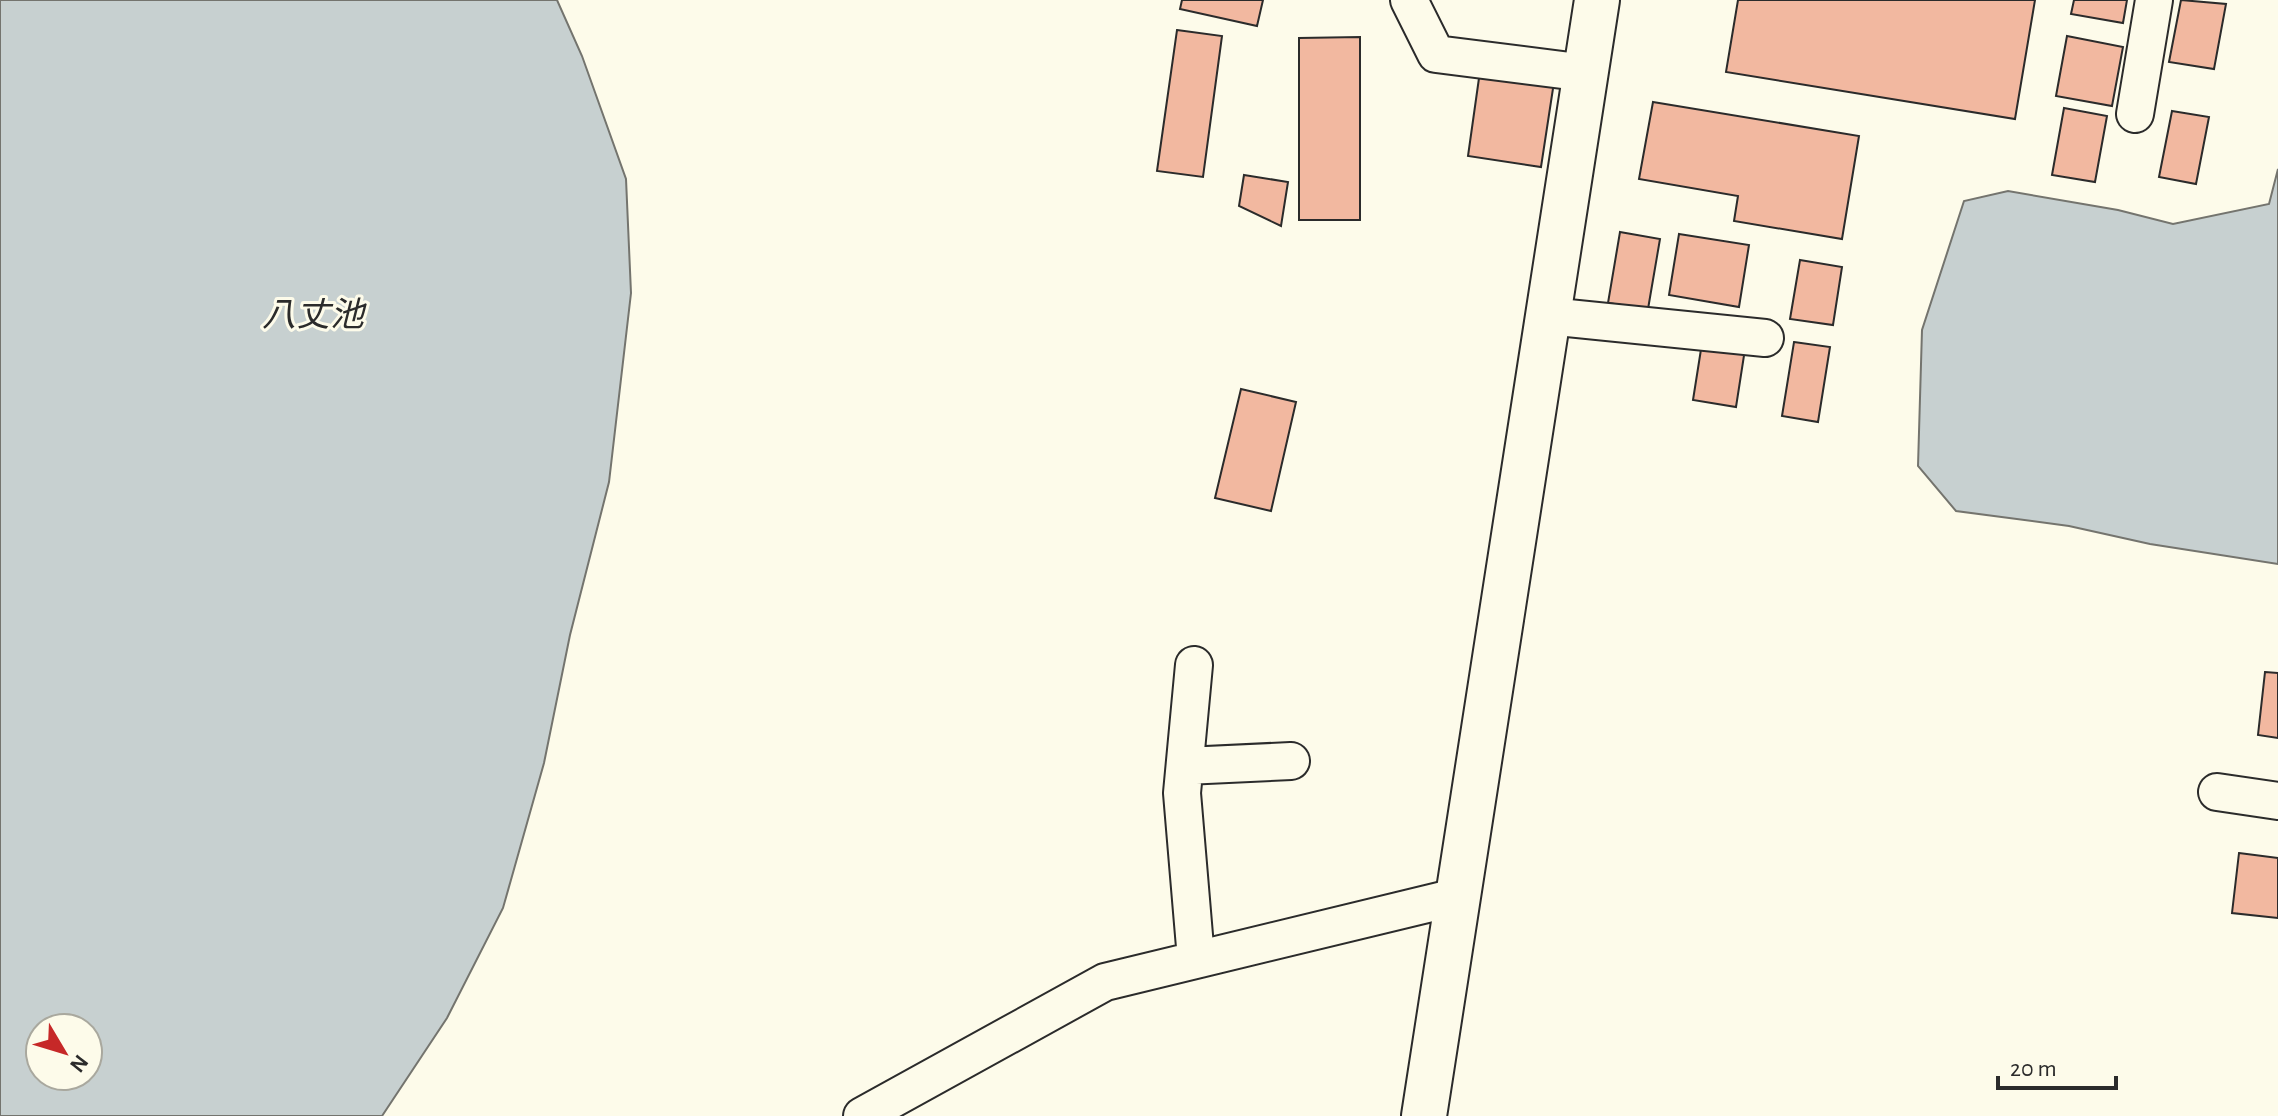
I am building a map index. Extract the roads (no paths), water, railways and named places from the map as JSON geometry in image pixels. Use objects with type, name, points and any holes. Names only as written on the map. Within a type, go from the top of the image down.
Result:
[{"type":"street","points":[[1409,0],[1436,54],[1586,73]]},
{"type":"street","points":[[1424,1116],[1597,0]]},
{"type":"street","points":[[2135,114],[2154,0]]},
{"type":"street","points":[[1548,316],[1765,338]]},
{"type":"street","points":[[1194,665],[1182,793],[1196,959]]},
{"type":"street","points":[[1185,766],[1291,761]]},
{"type":"street","points":[[2217,792],[2278,801]]},
{"type":"street","points":[[862,1116],[1105,982],[1460,896]]},
{"type":"water","name":"八丈池","points":[[0,0],[557,0],[582,56],[626,179],[631,293],[609,482],[570,635],[544,763],[503,908],[447,1018],[382,1116],[0,1116]]},
{"type":"water","points":[[2278,169],[2278,564],[2150,544],[2069,526],[1956,511],[1918,466],[1922,330],[1964,201],[2008,191],[2118,210],[2173,224],[2269,204]]}]
